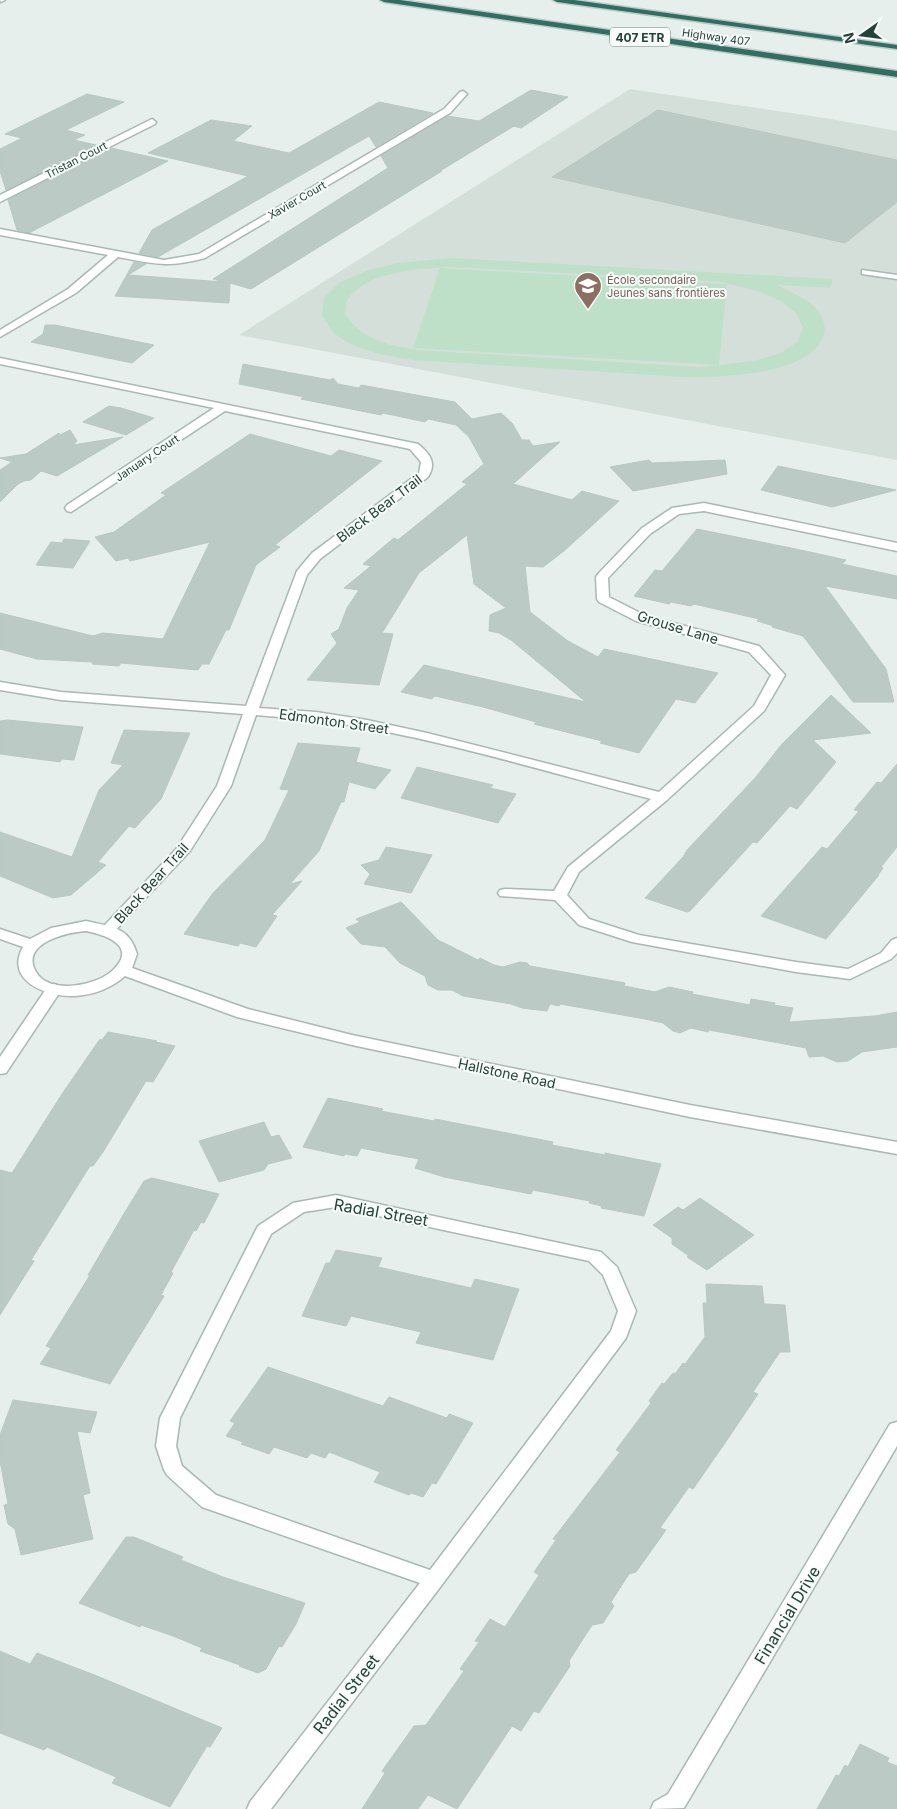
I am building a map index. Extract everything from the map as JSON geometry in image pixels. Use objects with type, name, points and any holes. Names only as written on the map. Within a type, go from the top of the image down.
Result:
[{"type":"highway","name":"Highway 407","points":[[384,0],[897,74]]},
{"type":"highway","name":"Highway 407","points":[[558,0],[897,47]]},
{"type":"street","name":"Xavier Court","points":[[116,254],[164,263],[184,261],[202,256],[447,111],[463,94]]},
{"type":"street","name":"Tristan Court","points":[[0,199],[152,122]]},
{"type":"street","points":[[0,232],[116,254]]},
{"type":"street","points":[[0,334],[72,291],[116,254]]},
{"type":"street","name":"Black Bear Trail","points":[[0,361],[414,446],[424,454],[428,462],[428,469],[424,475],[316,556],[301,574],[224,786],[183,850],[108,930]]},
{"type":"street","name":"January Court","points":[[71,508],[223,407]]},
{"type":"street","name":"Grouse Lane","points":[[559,896],[573,870],[662,797],[759,708],[778,675],[754,650],[640,618],[603,599],[602,577],[646,531],[676,511],[704,507],[897,546]]},
{"type":"street","name":"Edmonton Street","points":[[0,686],[61,696],[316,716],[367,724],[427,737],[662,797]]},
{"type":"street","points":[[505,893],[559,896],[584,922],[637,939],[796,967],[850,974],[886,956],[897,943]]},
{"type":"street","points":[[86,926],[108,930],[125,941],[130,955],[124,970],[107,984],[95,988],[69,991],[54,989],[36,981],[26,968],[25,960],[28,952],[34,944],[51,933],[62,929],[86,926]]},
{"type":"street","points":[[0,934],[34,944]]},
{"type":"street","name":"Hallstone Road","points":[[124,970],[243,1013],[352,1040],[690,1111],[897,1148]]},
{"type":"street","points":[[0,1069],[54,989]]},
{"type":"street","name":"Radial Street","points":[[258,1809],[434,1580],[619,1333],[627,1311],[611,1272],[595,1256],[336,1201],[299,1207],[264,1230],[170,1418],[166,1446],[174,1470],[209,1501],[434,1580]]},
{"type":"street","name":"Financial Drive","points":[[671,1806],[897,1429]]},
{"type":"lane","points":[[865,272],[897,277]]},
{"type":"shaded area","name":"École secondaire Jeunes sans frontières","points":[[630,89],[825,118],[897,131],[897,460],[239,335]]},
{"type":"green space","points":[[453,258],[833,279],[830,288],[778,285],[811,303],[821,315],[825,328],[823,337],[815,350],[801,359],[782,367],[761,372],[718,377],[683,377],[412,360],[360,348],[350,344],[333,332],[322,315],[324,298],[340,282],[366,271],[398,263]],"holes":[[[453,267],[722,282],[758,291],[781,301],[797,314],[803,328],[798,341],[781,353],[754,361],[700,367],[418,350],[377,340],[360,330],[345,314],[348,299],[368,282],[396,273],[427,268]]]},
{"type":"green space","points":[[440,268],[727,284],[719,365],[413,348]]},
{"type":"building","points":[[531,90],[568,97],[521,128],[514,126],[251,289],[230,283],[229,303],[115,296],[134,262],[146,264],[128,275],[224,282],[213,279],[388,168],[381,156],[448,116],[479,121]]},
{"type":"building","points":[[87,94],[124,102],[66,130],[85,135],[74,140],[96,145],[6,190],[0,171],[0,149],[22,138],[5,134]]},
{"type":"building","points":[[379,102],[433,113],[376,147],[369,136],[158,257],[139,253],[152,230],[248,176],[148,153],[211,120],[252,126],[233,141],[289,153]]},
{"type":"building","points":[[658,110],[897,160],[897,202],[845,243],[552,177]]},
{"type":"building","points":[[111,148],[168,161],[29,233],[17,230],[8,200]]},
{"type":"building","points":[[45,325],[55,325],[154,345],[132,363],[31,342],[43,334]]},
{"type":"building","points":[[243,364],[330,380],[333,378],[338,384],[359,388],[361,385],[455,402],[472,419],[501,413],[512,423],[522,440],[529,440],[533,446],[560,442],[513,484],[572,500],[582,491],[619,501],[564,551],[543,567],[525,566],[530,612],[568,641],[598,657],[604,649],[718,673],[695,703],[676,699],[639,753],[600,743],[602,741],[534,724],[536,722],[483,707],[435,696],[432,699],[401,692],[424,665],[586,702],[511,640],[499,633],[489,631],[490,615],[506,608],[474,584],[467,535],[419,573],[382,633],[393,634],[379,685],[307,680],[337,643],[331,634],[339,629],[347,608],[359,590],[344,588],[371,566],[363,564],[394,538],[398,540],[467,484],[462,482],[484,464],[469,437],[456,425],[428,419],[425,422],[383,413],[381,415],[239,384]]},
{"type":"building","points":[[109,406],[154,418],[126,435],[83,422]]},
{"type":"building","points":[[70,430],[77,441],[73,445],[123,437],[57,476],[41,471],[31,480],[18,484],[0,502],[0,470],[12,462],[0,458],[26,454],[59,433],[60,435]]},
{"type":"building","points":[[250,434],[331,456],[339,450],[382,461],[275,545],[280,547],[256,565],[229,630],[226,630],[209,664],[202,664],[198,670],[121,663],[119,666],[92,664],[93,662],[37,659],[0,649],[0,613],[93,636],[103,633],[163,639],[210,542],[130,561],[128,558],[116,561],[95,537],[114,532],[166,495],[161,493]]},
{"type":"building","points":[[649,460],[652,463],[725,460],[727,474],[633,491],[610,467]]},
{"type":"building","points":[[778,466],[896,490],[832,507],[761,490]]},
{"type":"building","points":[[697,529],[846,560],[842,564],[897,576],[897,599],[825,586],[886,669],[894,702],[853,702],[803,636],[757,621],[759,619],[694,604],[691,606],[671,602],[669,604],[634,596],[655,570],[662,571]]},
{"type":"building","points":[[64,539],[90,541],[73,568],[36,565],[51,542],[62,543]]},
{"type":"building","points":[[831,695],[871,733],[813,740],[836,762],[797,809],[790,806],[757,843],[753,842],[690,911],[687,912],[645,898],[755,778],[782,744]]},
{"type":"building","points":[[7,720],[83,727],[74,760],[62,759],[60,762],[0,754],[0,721]]},
{"type":"building","points":[[124,730],[190,733],[161,799],[135,828],[129,826],[98,862],[106,865],[71,895],[53,898],[0,876],[0,832],[72,857],[99,790],[123,765],[111,763]]},
{"type":"building","points":[[298,743],[360,748],[356,762],[391,770],[375,789],[349,782],[344,802],[341,802],[319,851],[290,884],[302,881],[272,915],[277,916],[256,947],[240,943],[238,946],[184,934],[213,893],[265,840],[289,790],[280,789]]},
{"type":"building","points":[[897,764],[897,847],[881,867],[883,868],[879,875],[826,939],[761,916],[822,847],[827,849],[859,811],[854,810],[877,782],[881,783]]},
{"type":"building","points":[[417,767],[493,785],[490,788],[516,794],[498,823],[401,798]]},
{"type":"building","points":[[386,847],[432,855],[411,893],[364,884],[370,874],[361,865],[379,860]]},
{"type":"building","points":[[401,902],[438,940],[478,960],[480,958],[494,965],[503,967],[520,962],[527,963],[530,966],[625,983],[624,986],[655,992],[669,987],[693,992],[692,994],[750,1005],[751,999],[775,1003],[774,1005],[793,1008],[789,1022],[875,1016],[897,1012],[897,1047],[862,1052],[848,1061],[837,1062],[823,1056],[809,1057],[806,1048],[709,1030],[708,1032],[691,1028],[680,1033],[673,1031],[663,1023],[645,1019],[560,1004],[559,1006],[550,1004],[547,1011],[522,1008],[511,1004],[463,996],[452,990],[438,990],[428,985],[425,976],[400,963],[385,947],[361,944],[346,928],[360,922],[356,919]]},
{"type":"building","points":[[108,1032],[175,1046],[153,1082],[146,1081],[103,1152],[93,1166],[90,1166],[31,1260],[34,1261],[0,1315],[0,1170],[12,1173],[62,1094],[100,1039],[102,1040]]},
{"type":"building","points":[[328,1098],[383,1109],[381,1111],[434,1121],[435,1119],[553,1142],[552,1145],[661,1164],[644,1216],[601,1208],[602,1206],[589,1203],[590,1201],[533,1190],[531,1194],[444,1177],[415,1168],[419,1159],[361,1148],[357,1156],[345,1154],[344,1156],[303,1147]]},
{"type":"building","points":[[264,1122],[271,1137],[279,1135],[292,1158],[268,1164],[264,1170],[219,1182],[199,1141]]},
{"type":"building","points":[[152,1178],[219,1194],[204,1223],[201,1222],[196,1231],[194,1230],[171,1272],[173,1273],[161,1295],[164,1296],[110,1384],[40,1364],[51,1348],[46,1346],[90,1275],[88,1275],[122,1217],[144,1181]]},
{"type":"building","points":[[700,1198],[754,1235],[707,1270],[687,1257],[689,1256],[672,1244],[672,1238],[653,1225],[678,1207],[683,1210]]},
{"type":"building","points":[[336,1250],[382,1258],[378,1267],[471,1288],[475,1279],[519,1289],[493,1360],[416,1343],[421,1332],[351,1316],[346,1326],[302,1316],[326,1263],[330,1263]]},
{"type":"building","points":[[706,1284],[762,1286],[764,1304],[785,1305],[790,1352],[780,1352],[753,1392],[758,1394],[693,1489],[689,1487],[660,1528],[666,1530],[636,1572],[629,1574],[611,1602],[614,1606],[603,1623],[592,1625],[569,1661],[570,1666],[539,1713],[534,1711],[521,1731],[512,1726],[457,1809],[428,1795],[418,1809],[362,1809],[385,1773],[382,1771],[414,1726],[426,1725],[464,1671],[460,1669],[479,1642],[475,1641],[490,1619],[505,1627],[539,1575],[534,1572],[556,1540],[553,1539],[620,1452],[616,1450],[651,1403],[649,1401],[662,1383],[664,1384],[673,1373],[675,1374],[683,1363],[685,1364],[705,1337],[703,1303],[707,1303]]},
{"type":"building","points":[[268,1367],[383,1406],[389,1397],[447,1418],[449,1414],[473,1423],[436,1484],[432,1483],[423,1497],[411,1493],[409,1495],[374,1482],[380,1472],[329,1452],[325,1458],[311,1453],[307,1458],[274,1447],[269,1454],[241,1444],[243,1442],[226,1436],[235,1423],[230,1421]]},
{"type":"building","points":[[13,1400],[97,1412],[90,1433],[77,1431],[90,1493],[83,1495],[93,1539],[21,1555],[15,1529],[8,1524],[4,1505],[8,1504],[0,1461],[0,1435]]},
{"type":"building","points":[[126,1537],[134,1537],[183,1557],[181,1560],[223,1577],[305,1603],[296,1624],[282,1647],[279,1646],[266,1669],[258,1673],[200,1651],[202,1648],[173,1636],[141,1625],[140,1627],[79,1603]]},
{"type":"building","points":[[0,1651],[30,1664],[37,1653],[222,1728],[210,1747],[207,1746],[170,1807],[112,1783],[116,1777],[47,1747],[44,1750],[0,1733]]},
{"type":"building","points":[[860,1744],[889,1758],[887,1762],[897,1766],[897,1809],[817,1809],[836,1775],[839,1776],[845,1765],[848,1767]]},
{"type":"place","name":"École secondaire Jeunes sans frontières","points":[[588,310]]}]
